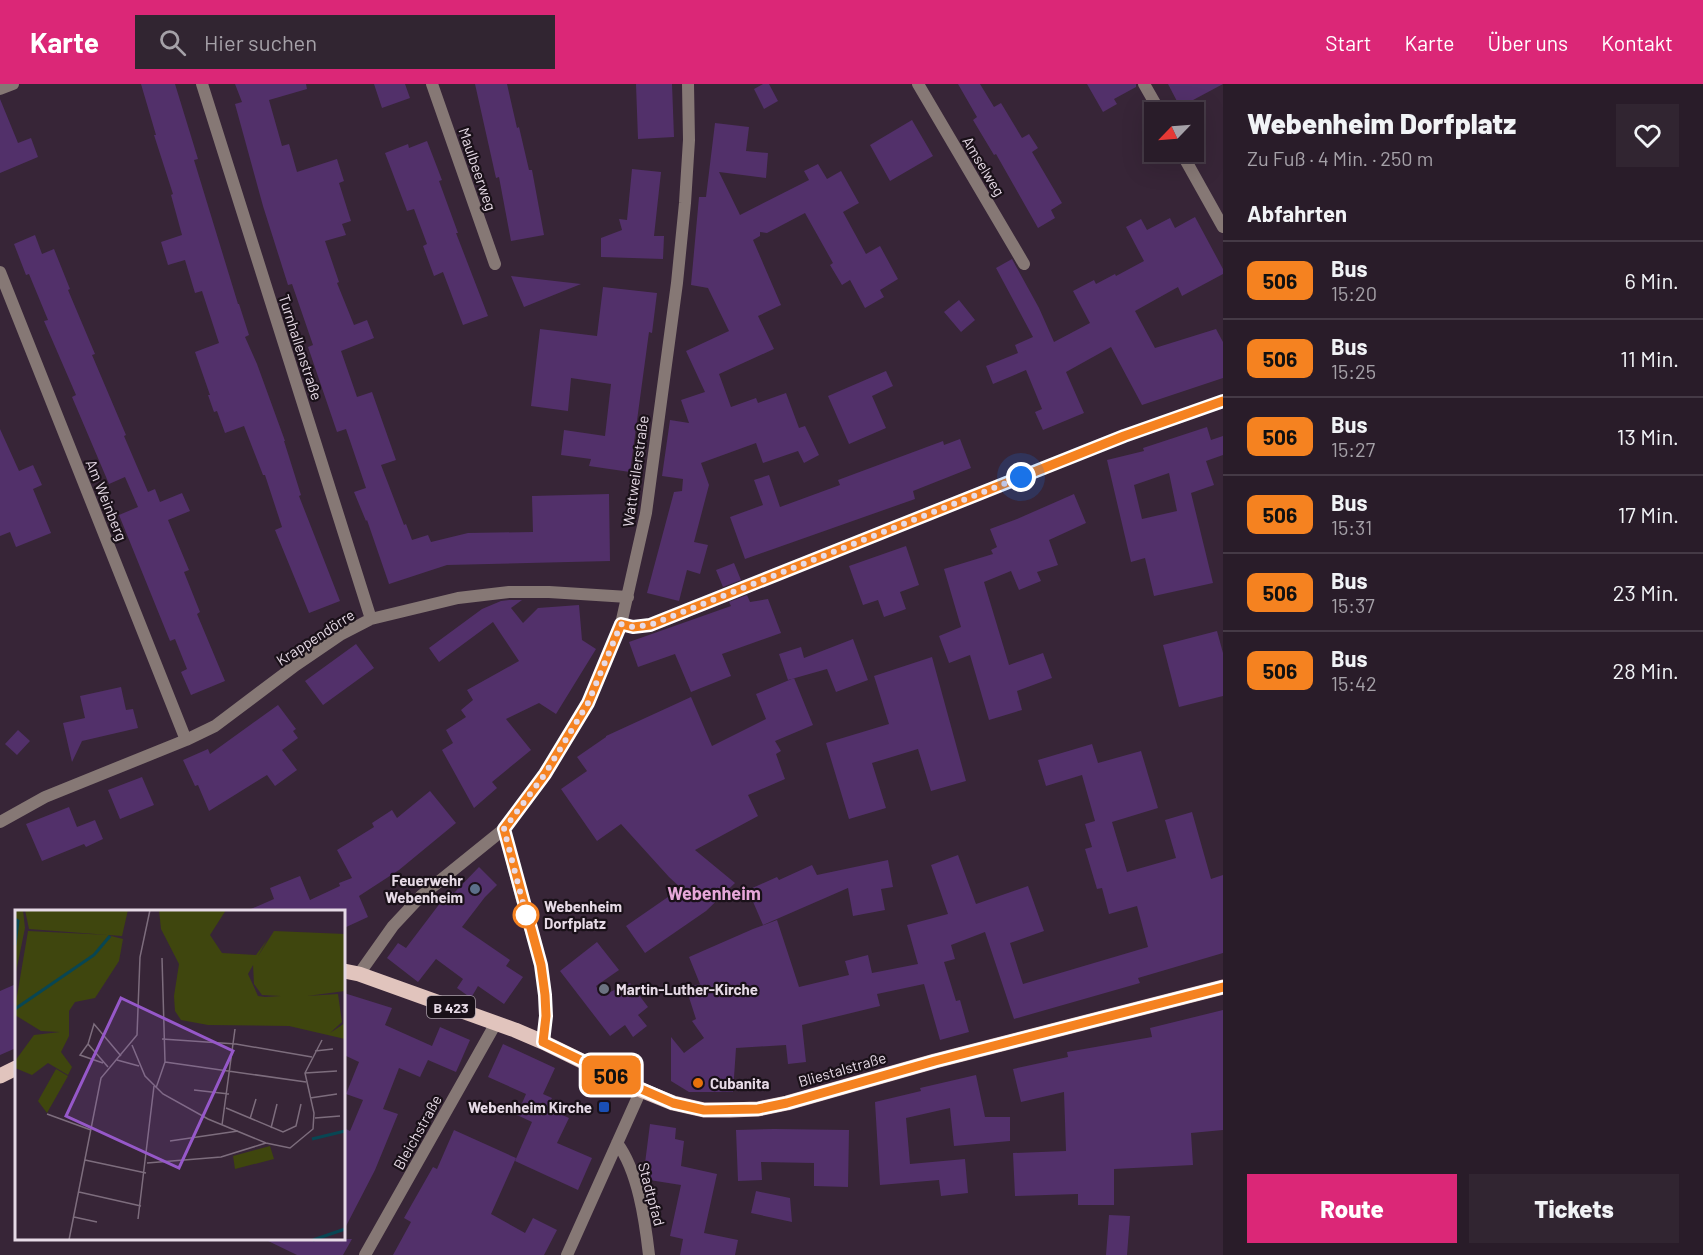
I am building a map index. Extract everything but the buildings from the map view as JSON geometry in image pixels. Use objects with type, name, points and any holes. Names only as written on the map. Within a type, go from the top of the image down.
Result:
[{"type":"main road","name":"Bliestalstraße","points":[[351,973],[496,1023],[543,1042],[673,1103],[704,1110],[758,1109],[787,1103],[935,1061],[1223,987]]},
{"type":"main road","points":[[0,1076],[15,1068]]},
{"type":"street","points":[[0,89],[13,84]]},
{"type":"street","name":"Turnhallenstraße","points":[[202,84],[371,619]]},
{"type":"street","name":"Maulbeerweg","points":[[432,84],[495,264]]},
{"type":"street","name":"Wattweilerstraße","points":[[351,973],[421,896],[504,829],[545,774],[588,703],[621,624],[646,513],[678,271],[689,140],[688,84]]},
{"type":"street","name":"Amselweg","points":[[918,84],[1024,264]]},
{"type":"street","points":[[1144,84],[1154,102]]},
{"type":"street","points":[[1187,162],[1223,227]]},
{"type":"street","name":"Am Weinberg","points":[[0,272],[186,740]]},
{"type":"street","points":[[621,624],[633,627],[650,625],[1124,436],[1223,401]]},
{"type":"street","name":"Krappendörre","points":[[0,822],[45,797],[215,726],[296,665],[340,635],[371,619],[458,598],[509,592],[628,597]]},
{"type":"street","points":[[504,829],[541,965],[546,1016],[543,1042]]},
{"type":"street","name":"Bleichstraße","points":[[365,1255],[496,1023]]},
{"type":"street","points":[[567,1255],[641,1089]]},
{"type":"street","name":"Stadtpfad","points":[[616,1143],[632,1168],[647,1232],[649,1255]]},
{"type":"bus line","name":"506","points":[[1223,401],[1124,436],[650,625],[633,627],[621,624],[588,703],[545,774],[504,829],[541,965],[546,1016],[543,1042],[673,1103],[704,1110],[758,1109],[787,1103],[935,1061],[1223,987]]},
{"type":"place","name":"Feuerwehr Webenheim","points":[[475,889]]},
{"type":"place","name":"Webenheim Dorfplatz","points":[[526,915]]},
{"type":"place","name":"Martin-Luther-Kirche","points":[[604,989]]},
{"type":"place","name":"Cubanita","points":[[698,1083]]},
{"type":"place","name":"Webenheim Kirche","points":[[604,1107]]},
{"type":"district","name":"Webenheim","points":[[714,893]]},
{"type":"route","points":[[526,915],[527,919],[504,829],[545,774],[588,703],[621,624],[633,627],[650,625],[1021,477]]}]
